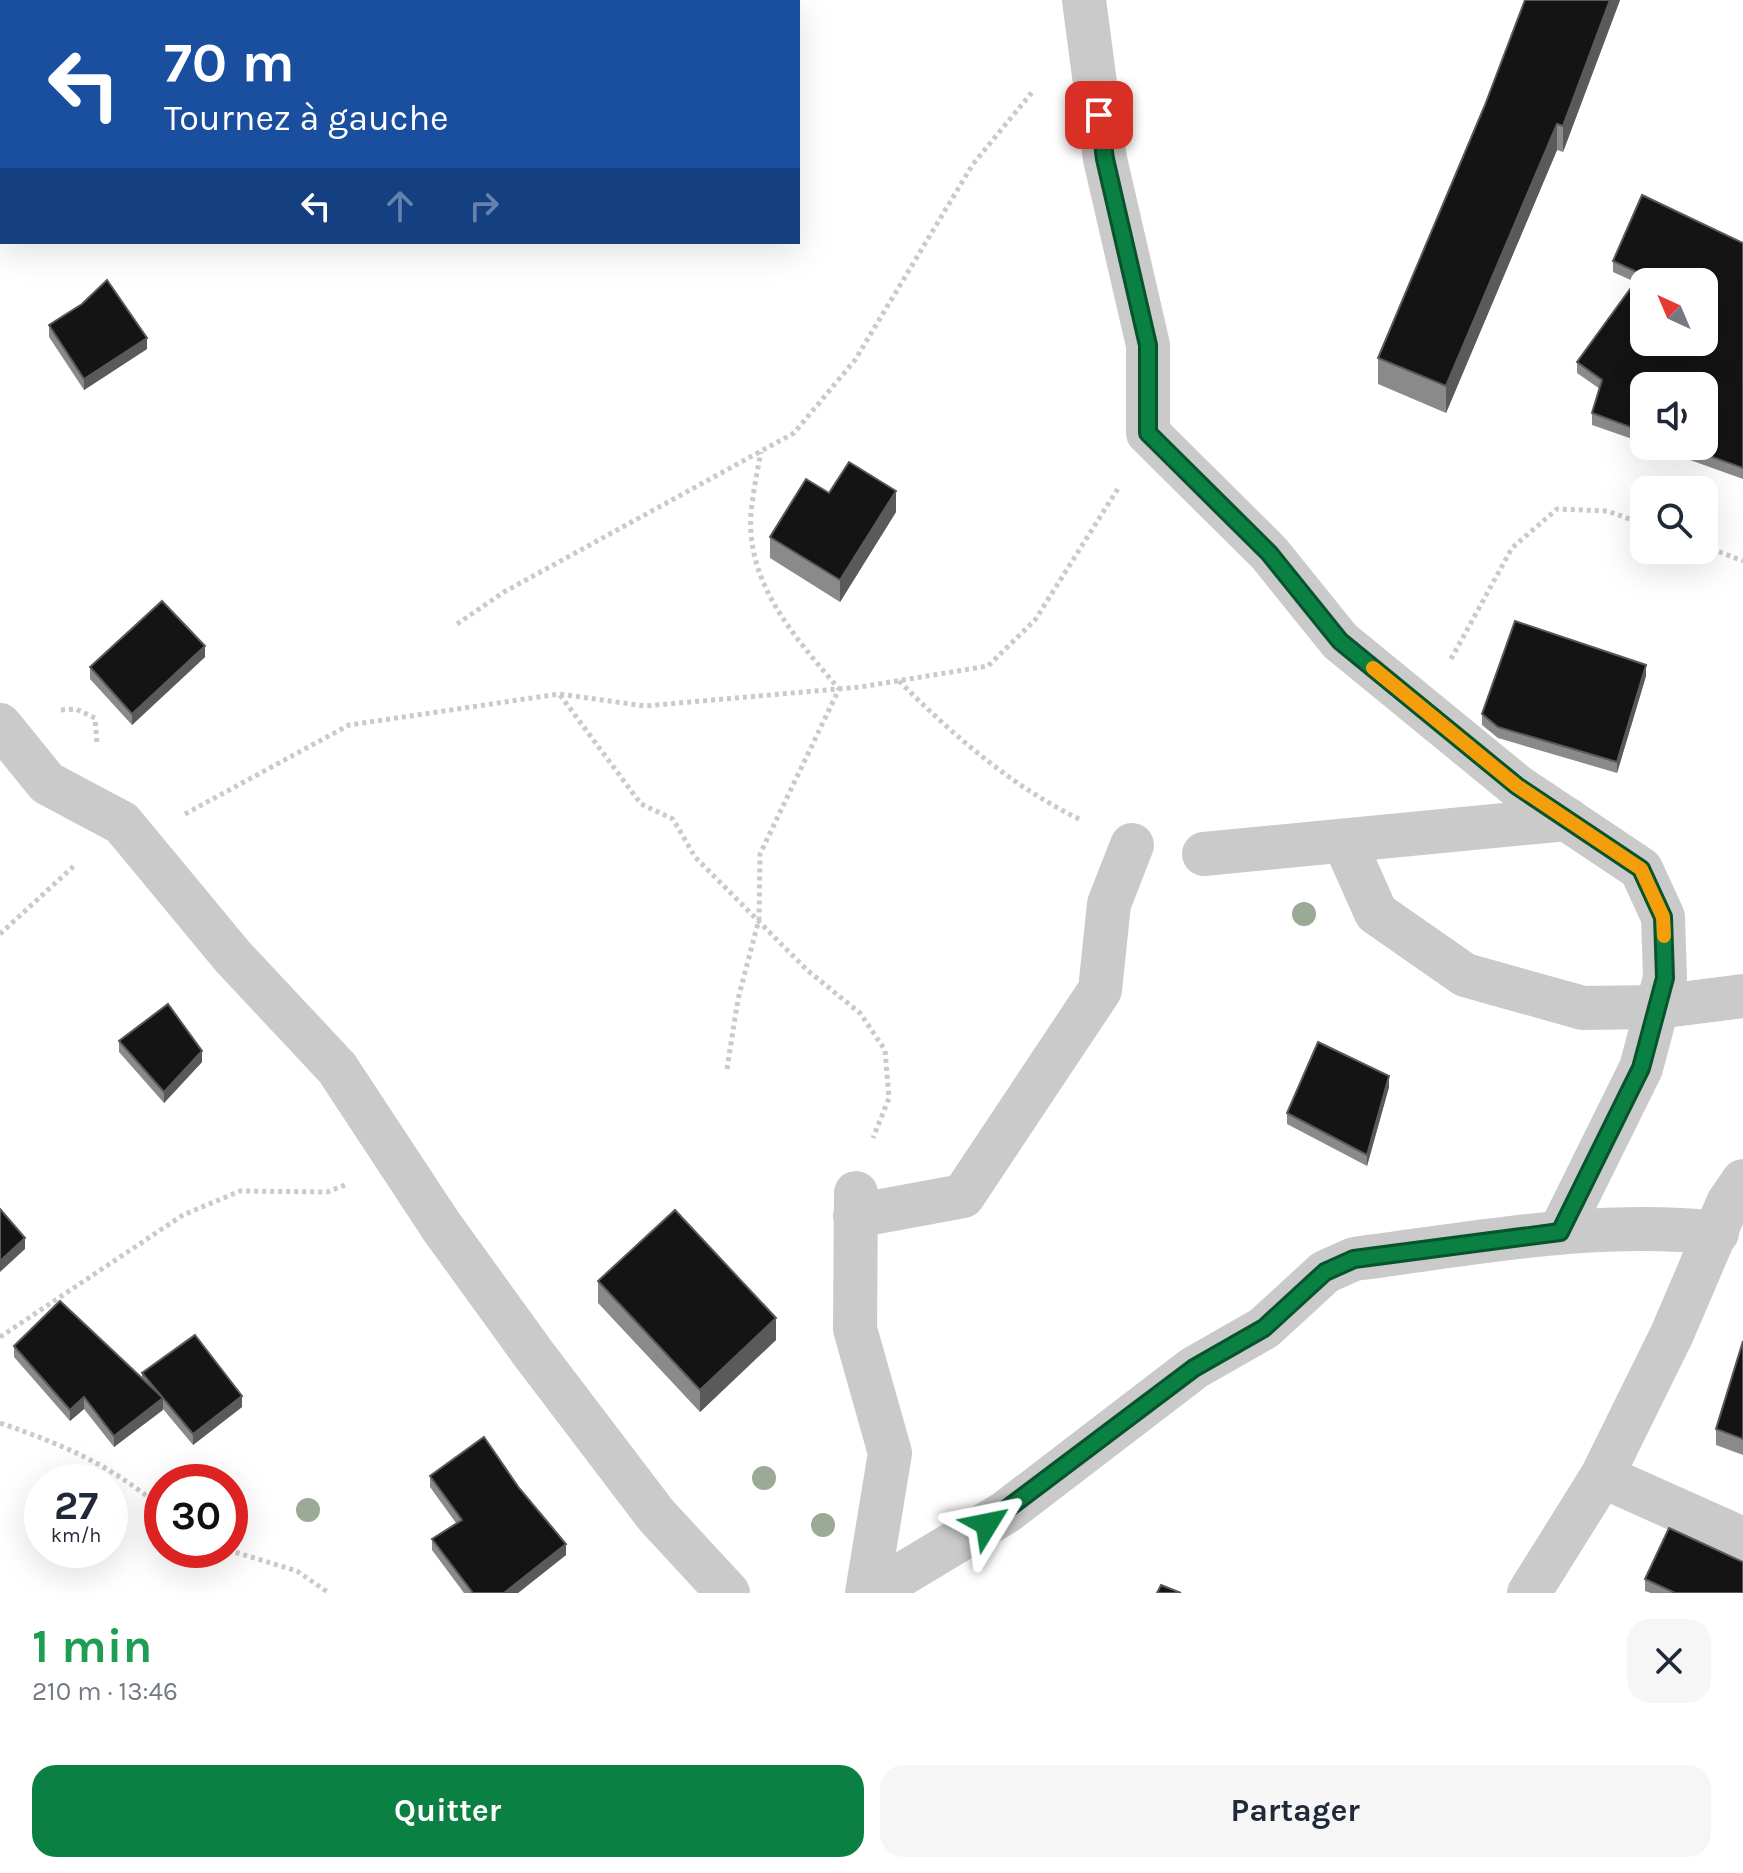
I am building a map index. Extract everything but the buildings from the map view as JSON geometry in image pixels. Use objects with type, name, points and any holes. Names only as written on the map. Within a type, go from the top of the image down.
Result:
[{"type":"street","points":[[1084,0],[1105,159],[1148,345],[1148,433],[1269,553],[1340,641],[1517,786],[1641,869],[1663,917],[1665,978],[1641,1068],[1560,1232]]},
{"type":"street","points":[[0,725],[47,783],[122,823],[233,957],[337,1068],[450,1239],[620,1468],[656,1515],[728,1593]]},
{"type":"street","points":[[1204,854],[1567,819]]},
{"type":"street","points":[[1344,841],[1376,913],[1465,975],[1583,1008],[1657,1007],[1743,996]]},
{"type":"street","points":[[869,1593],[890,1453],[855,1329],[856,1204],[963,1196],[1100,990],[1109,904],[1132,845]]},
{"type":"street","points":[[1529,1593],[1602,1476],[1717,1233],[1728,1203],[1743,1181]]},
{"type":"street","points":[[869,1593],[1006,1512],[1194,1368],[1264,1328],[1325,1272],[1354,1259],[1560,1232],[1675,1228],[1717,1233]]},
{"type":"street","points":[[1602,1476],[1743,1539]]},
{"type":"path","points":[[457,624],[504,592],[794,433],[855,360],[973,164],[1033,91]]},
{"type":"path","points":[[184,814],[349,725],[559,694],[645,706],[839,689],[988,666],[1035,620],[1126,476],[1148,433]]},
{"type":"path","points":[[761,451],[751,515],[757,570],[778,613],[839,689]]},
{"type":"path","points":[[1423,709],[1512,548],[1557,509],[1607,511],[1630,519]]},
{"type":"path","points":[[1718,551],[1743,561]]},
{"type":"path","points":[[899,681],[939,721],[1007,777],[1132,845]]},
{"type":"path","points":[[727,1069],[738,999],[759,919],[760,854],[839,689]]},
{"type":"path","points":[[559,694],[641,804],[673,819],[695,857],[807,970],[860,1013],[885,1050],[889,1098],[856,1204]]},
{"type":"path","points":[[45,712],[76,709],[95,718],[98,745]]},
{"type":"path","points":[[0,934],[122,823]]},
{"type":"path","points":[[0,1337],[183,1215],[240,1191],[327,1192],[401,1165]]},
{"type":"path","points":[[0,1423],[67,1446],[121,1474],[144,1493]]},
{"type":"path","points":[[248,1556],[297,1571],[329,1593]]},
{"type":"slow traffic","points":[[1373,668],[1517,786],[1641,869],[1663,917],[1664,936]]},
{"type":"route","points":[[987,1524],[1194,1368],[1264,1328],[1325,1272],[1354,1259],[1560,1232],[1641,1068],[1665,978],[1663,917],[1641,869],[1517,786],[1340,641],[1269,553],[1148,433],[1148,345],[1105,159],[1099,115]]}]
